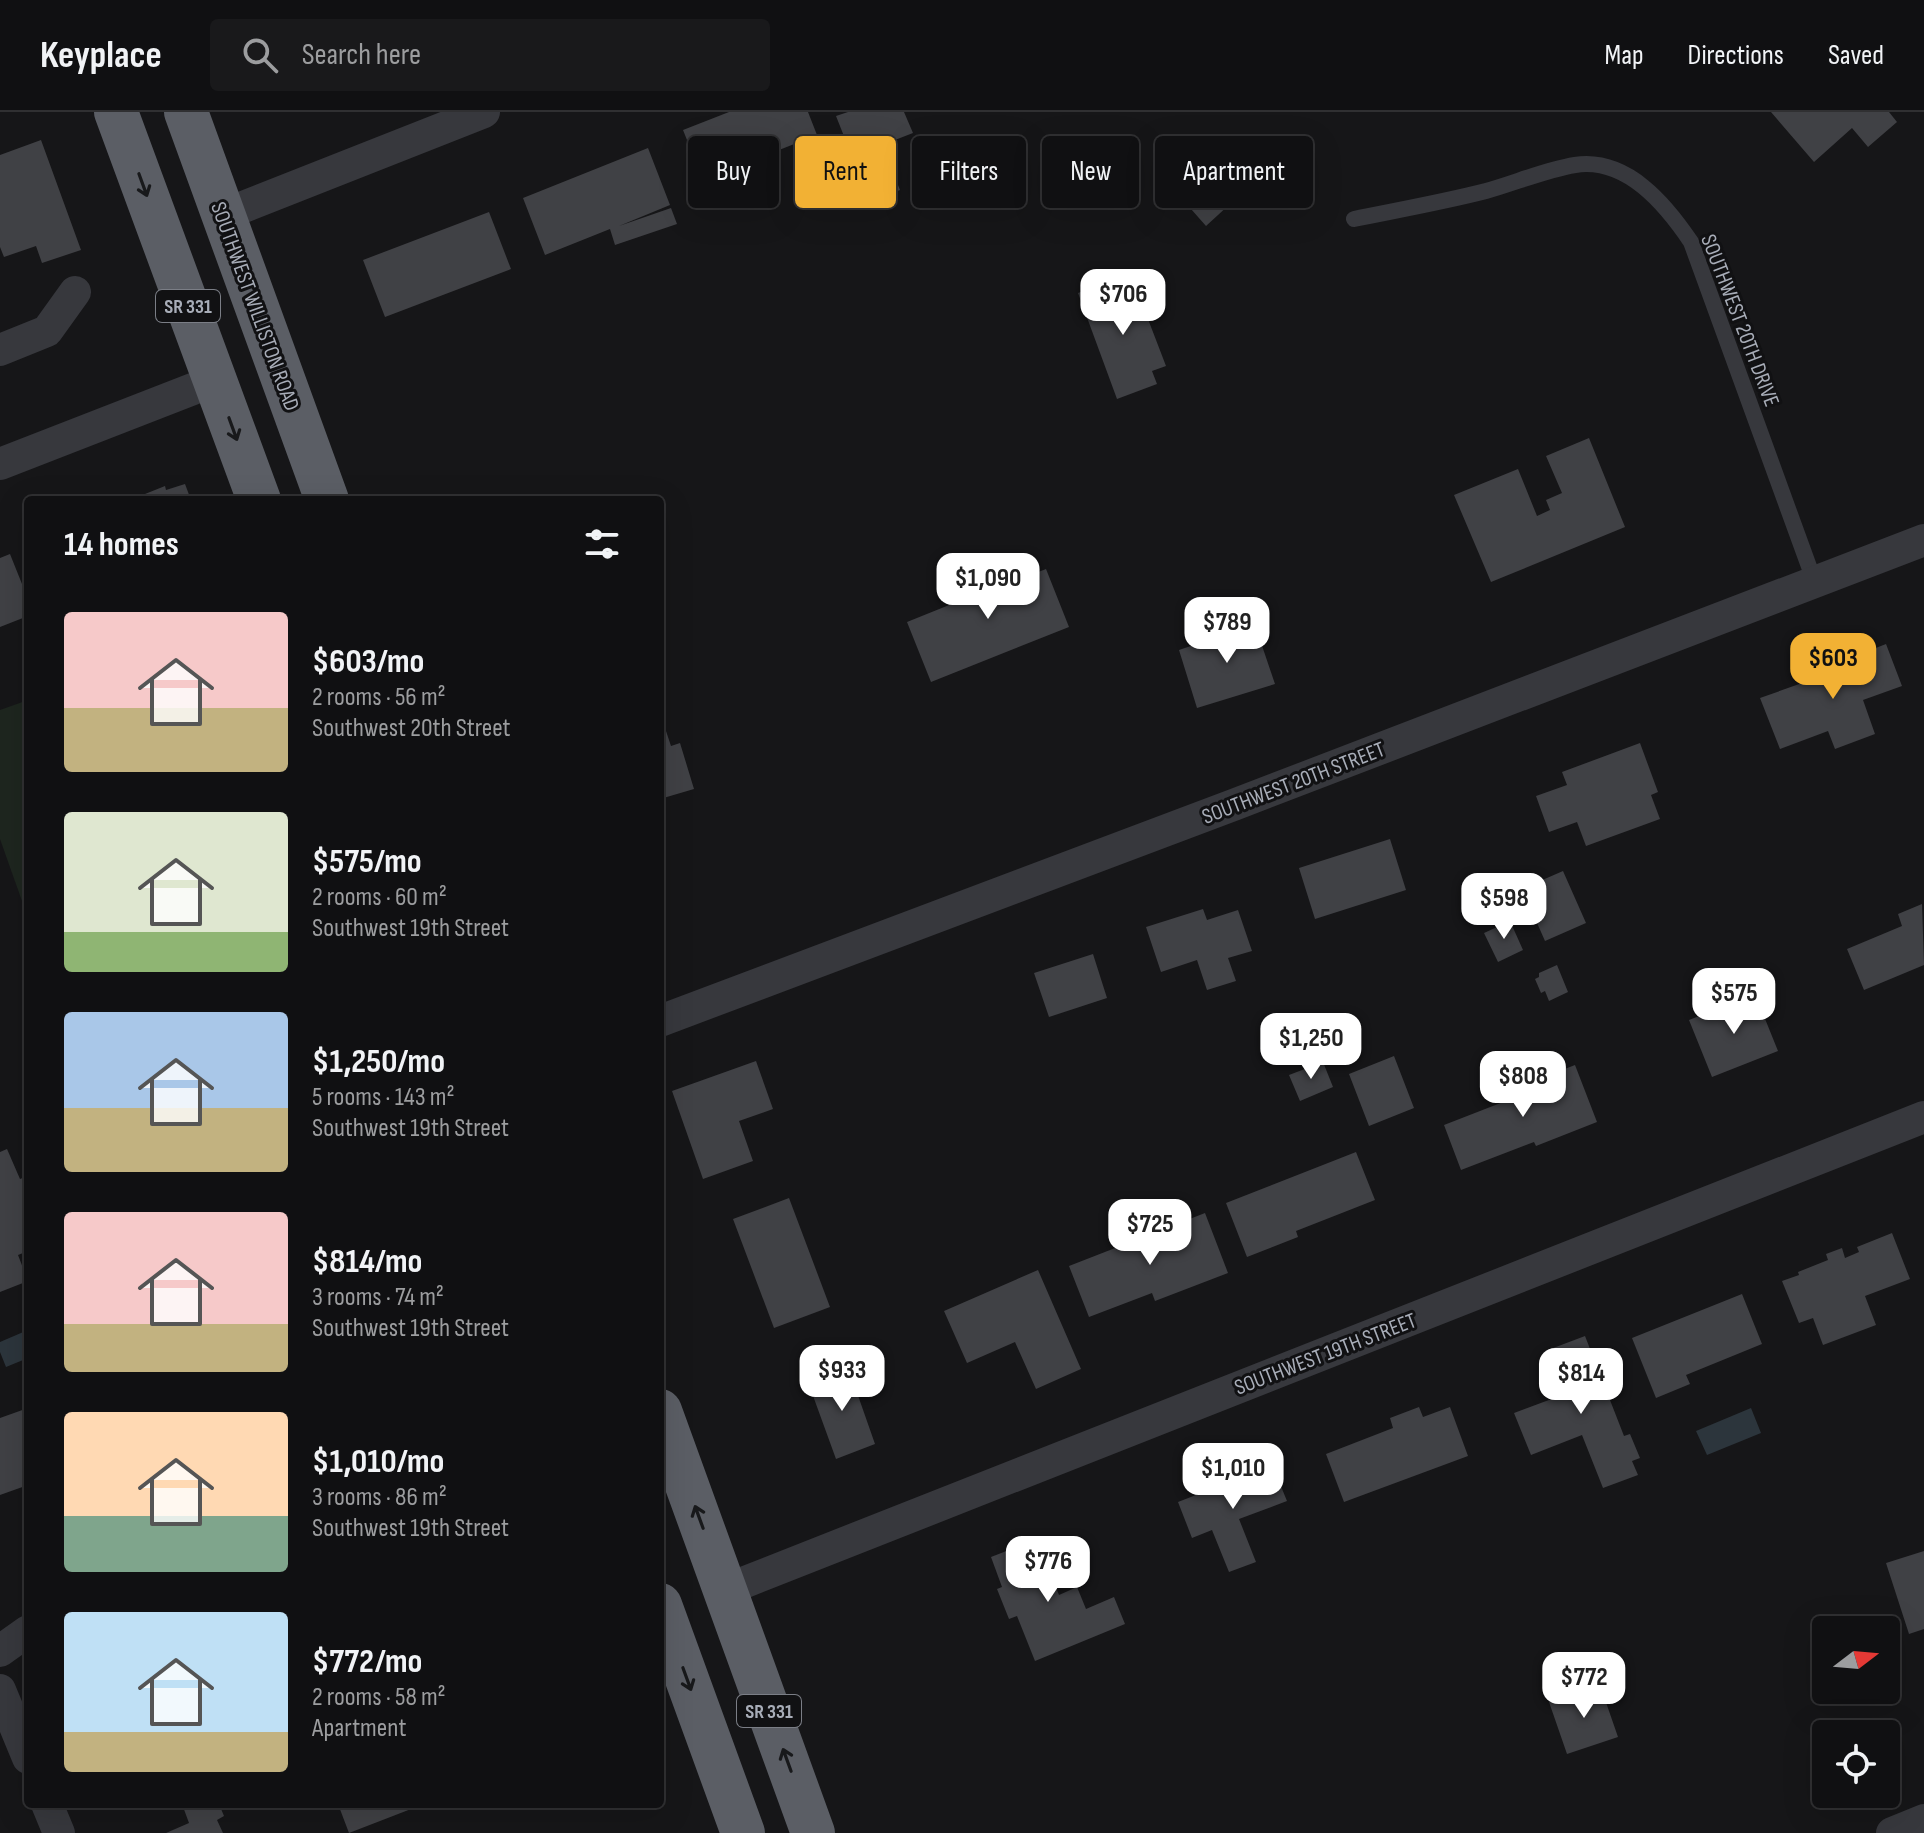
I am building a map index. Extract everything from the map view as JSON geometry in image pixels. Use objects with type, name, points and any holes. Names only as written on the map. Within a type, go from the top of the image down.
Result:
[{"type":"highway","name":"SR 331","points":[[116,112],[258,496]]},
{"type":"highway","name":"SOUTHWEST WILLISTON ROAD","points":[[186,112],[326,496]]},
{"type":"highway","name":"SR 331","points":[[664,1422],[813,1833]]},
{"type":"highway","name":"SR 331","points":[[664,1616],[743,1833]]},
{"type":"street","points":[[223,215],[484,112]]},
{"type":"street","points":[[0,350],[47,331],[75,292]]},
{"type":"street","points":[[0,464],[216,380]]},
{"type":"street","name":"SOUTHWEST 20TH STREET","points":[[664,1019],[1924,540]]},
{"type":"street","name":"SOUTHWEST 19TH STREET","points":[[725,1590],[1924,1117]]},
{"type":"street","points":[[0,1651],[24,1634]]},
{"type":"street","points":[[0,1690],[24,1748]]},
{"type":"street","points":[[49,1808],[59,1833]]},
{"type":"street","points":[[1892,1833],[1924,1820]]},
{"type":"lane","name":"SOUTHWEST 20TH DRIVE","points":[[1354,219],[1483,191],[1576,165],[1593,165],[1617,171],[1655,196],[1691,242],[1815,583]]},
{"type":"shaded area","points":[[24,701],[24,907],[0,839],[0,710]]},
{"type":"shaded area","points":[[24,1332],[24,1360],[6,1367],[0,1342]]},
{"type":"shaded area","points":[[1751,1408],[1761,1433],[1707,1455],[1696,1431]]},
{"type":"building","points":[[729,112],[808,112],[817,135],[795,136],[795,144],[779,150],[779,136],[688,136],[688,142],[683,130]]},
{"type":"building","points":[[848,112],[904,112],[913,133],[896,140],[896,136],[844,136],[836,116]]},
{"type":"building","points":[[1771,112],[1889,112],[1897,122],[1868,147],[1852,128],[1814,162]]},
{"type":"building","points":[[41,140],[81,250],[42,263],[36,246],[4,257],[0,247],[0,155]]},
{"type":"building","points":[[648,148],[670,205],[619,226],[671,208],[677,224],[615,245],[610,229],[545,255],[523,198]]},
{"type":"building","points":[[1190,208],[1226,208],[1206,226]]},
{"type":"building","points":[[489,212],[511,269],[385,317],[363,260]]},
{"type":"building","points":[[1120,277],[1128,297],[1138,293],[1166,366],[1152,371],[1157,384],[1117,399],[1078,293]]},
{"type":"building","points":[[1589,438],[1625,527],[1491,582],[1454,495],[1518,469],[1537,516],[1550,510],[1546,500],[1562,493],[1546,456]]},
{"type":"building","points":[[185,484],[190,496],[140,496],[165,486],[166,490]]},
{"type":"building","points":[[10,554],[24,589],[24,618],[0,627],[0,558]]},
{"type":"building","points":[[1004,562],[1013,582],[1046,569],[1069,627],[931,682],[907,622],[974,595],[966,577]]},
{"type":"building","points":[[1253,619],[1275,684],[1197,708],[1179,650],[1232,632],[1230,626]]},
{"type":"building","points":[[1886,644],[1902,686],[1863,700],[1875,734],[1835,749],[1828,731],[1780,749],[1760,698],[1819,677],[1817,671]]},
{"type":"building","points":[[664,725],[671,746],[680,743],[694,789],[664,798]]},
{"type":"building","points":[[1640,743],[1658,792],[1651,795],[1660,819],[1586,846],[1577,822],[1549,832],[1536,796],[1567,785],[1562,772]]},
{"type":"building","points":[[1390,839],[1406,890],[1315,919],[1299,868]]},
{"type":"building","points":[[1563,871],[1586,923],[1545,941],[1522,889]]},
{"type":"building","points":[[1922,904],[1924,965],[1864,990],[1847,949],[1902,926],[1898,914]]},
{"type":"building","points":[[1203,909],[1207,920],[1238,910],[1252,951],[1228,958],[1236,981],[1207,990],[1197,960],[1161,972],[1146,927]]},
{"type":"building","points":[[1510,921],[1523,950],[1498,962],[1484,933]]},
{"type":"building","points":[[1093,954],[1107,998],[1049,1017],[1034,973]]},
{"type":"building","points":[[1557,965],[1568,992],[1549,1001],[1545,991],[1541,993],[1535,979],[1539,973]]},
{"type":"building","points":[[1755,994],[1778,1051],[1712,1077],[1689,1020]]},
{"type":"building","points":[[1394,1056],[1414,1108],[1369,1126],[1349,1074]]},
{"type":"building","points":[[756,1061],[773,1109],[739,1121],[753,1161],[703,1179],[672,1091]]},
{"type":"building","points":[[1323,1062],[1333,1087],[1300,1101],[1289,1075]]},
{"type":"building","points":[[1575,1065],[1597,1122],[1461,1170],[1444,1125],[1516,1097],[1513,1089]]},
{"type":"building","points":[[7,1149],[20,1179],[24,1178],[24,1253],[18,1255],[24,1271],[24,1283],[0,1292],[0,1152]]},
{"type":"building","points":[[1356,1152],[1375,1200],[1296,1231],[1298,1237],[1247,1257],[1226,1203]]},
{"type":"building","points":[[789,1198],[830,1307],[774,1328],[733,1219]]},
{"type":"building","points":[[1205,1213],[1228,1273],[1155,1301],[1152,1293],[1089,1317],[1069,1266]]},
{"type":"building","points":[[1892,1233],[1910,1279],[1865,1296],[1876,1325],[1823,1345],[1813,1318],[1799,1323],[1782,1281],[1828,1260],[1826,1254],[1842,1248],[1845,1258],[1859,1252],[1857,1247]]},
{"type":"building","points":[[1038,1270],[1081,1369],[1036,1389],[1015,1342],[967,1363],[944,1311]]},
{"type":"building","points":[[1742,1294],[1762,1344],[1686,1375],[1690,1384],[1656,1398],[1632,1338]]},
{"type":"building","points":[[1585,1336],[1624,1436],[1630,1434],[1640,1458],[1632,1461],[1638,1475],[1603,1488],[1582,1435],[1531,1455],[1514,1413],[1565,1394],[1548,1350]]},
{"type":"building","points":[[848,1367],[875,1444],[836,1459],[808,1382]]},
{"type":"building","points":[[1419,1407],[1423,1417],[1450,1407],[1468,1456],[1344,1502],[1326,1454],[1393,1428],[1390,1418]]},
{"type":"building","points":[[24,1409],[24,1486],[0,1495],[0,1418]]},
{"type":"building","points":[[1261,1459],[1265,1470],[1273,1467],[1287,1501],[1239,1519],[1256,1562],[1229,1572],[1212,1530],[1192,1538],[1178,1502],[1245,1476],[1242,1467]]},
{"type":"building","points":[[1037,1539],[1059,1595],[1077,1587],[1086,1609],[1114,1597],[1125,1624],[1035,1661],[1017,1616],[1009,1619],[997,1589],[1002,1587],[991,1557]]},
{"type":"building","points":[[1924,1551],[1924,1629],[1909,1634],[1886,1563]]},
{"type":"building","points":[[1600,1685],[1618,1737],[1567,1754],[1549,1702]]},
{"type":"building","points":[[183,1808],[221,1808],[224,1816],[217,1820],[223,1833],[166,1833],[189,1823]]},
{"type":"building","points":[[340,1808],[414,1808],[349,1833]]}]
